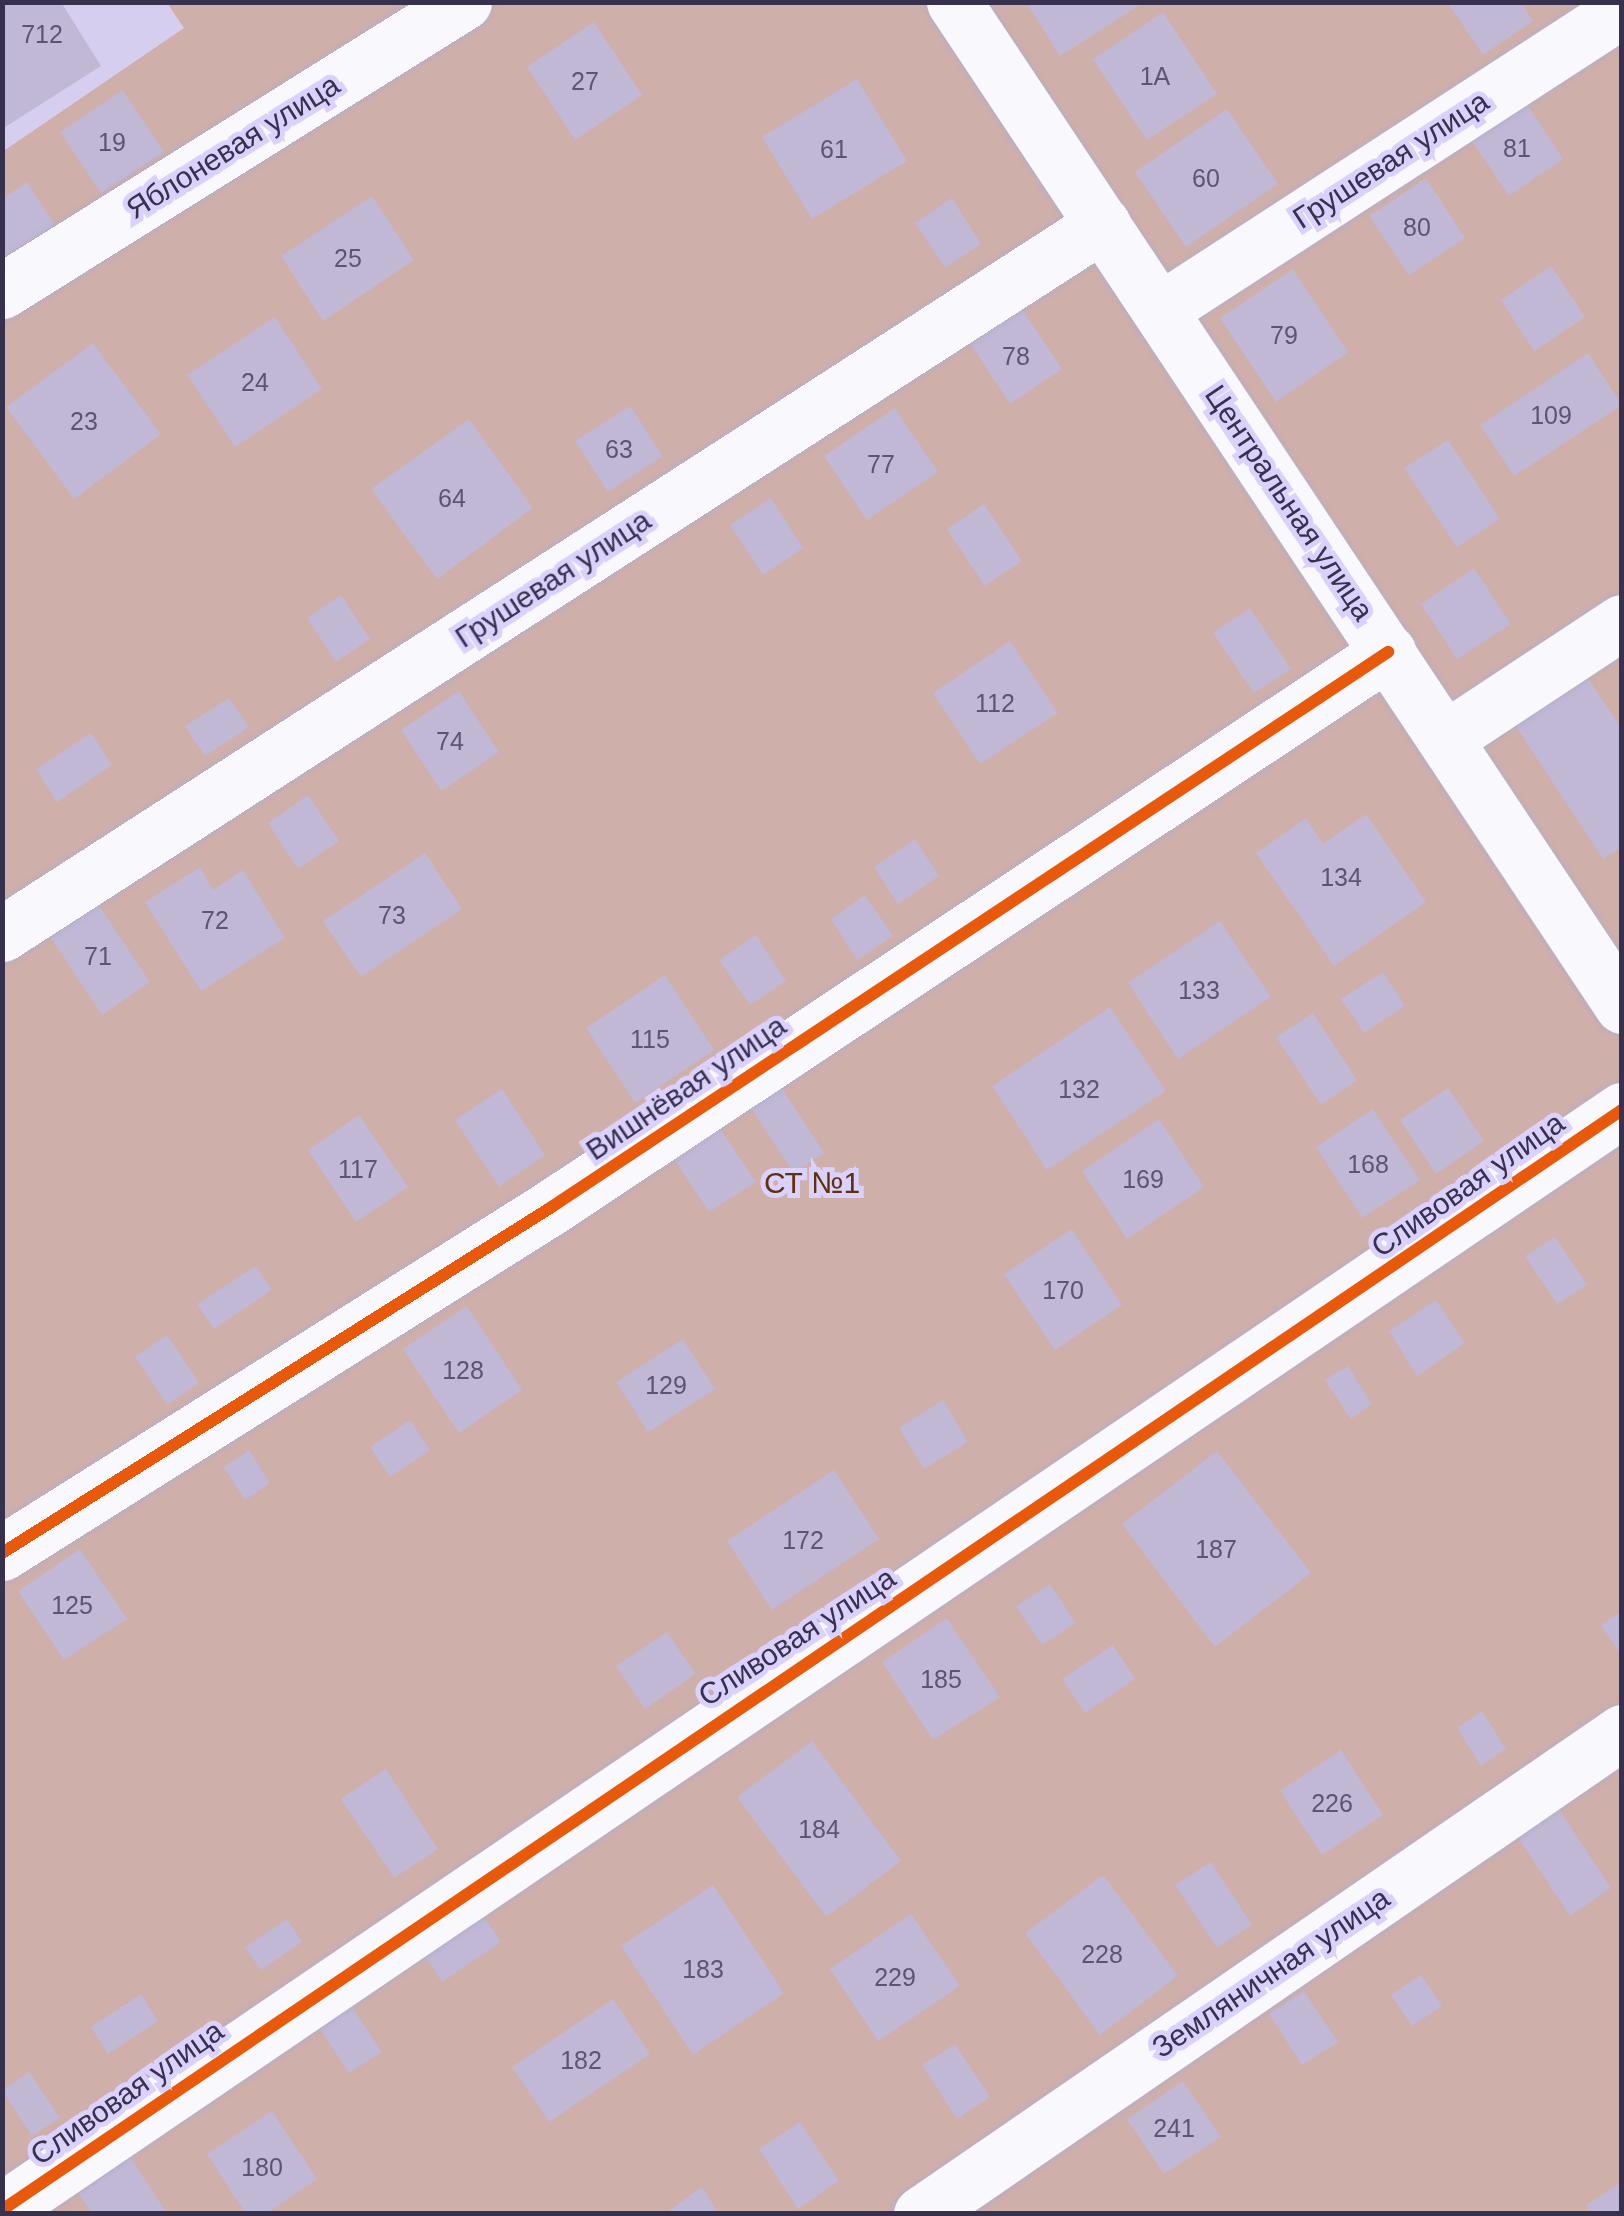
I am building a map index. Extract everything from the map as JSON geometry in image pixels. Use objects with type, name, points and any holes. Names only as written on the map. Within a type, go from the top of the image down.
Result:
[{"type":"street","name":"Яблоневая улица","points":[[2,291],[464,2]]},
{"type":"street","name":"Центральная улица","points":[[954,2],[1388,652],[1449,736],[1622,1006]]},
{"type":"street","name":"Грушевая улица","points":[[1160,310],[1622,10]]},
{"type":"street","name":"Грушевая улица","points":[[2,934],[1103,224]]},
{"type":"street","points":[[1449,736],[1622,622]]},
{"type":"street","name":"Вишнёвая улица","points":[[2,1553],[550,1208],[1388,652]]},
{"type":"street","name":"Сливовая улица","points":[[2,2210],[1622,1110]]},
{"type":"street","name":"Земляничная улица","points":[[921,2214],[1622,1732]]},
{"type":"green space","name":"СТ №1","points":[[167,3],[1621,3],[1621,2213],[3,2213],[2,152],[184,28]]},
{"type":"building","points":[[2,2],[61,2],[101,66],[2,129]]},
{"type":"building","points":[[1026,2],[1145,2],[1060,56]]},
{"type":"building","points":[[1447,2],[1521,2],[1533,21],[1483,55]]},
{"type":"building","points":[[1163,12],[1217,94],[1147,140],[1093,59]]},
{"type":"building","points":[[594,22],[642,95],[575,140],[527,67]]},
{"type":"building","points":[[857,79],[907,161],[812,219],[762,137]]},
{"type":"building","points":[[123,90],[164,152],[101,193],[60,132]]},
{"type":"building","points":[[1525,101],[1563,159],[1509,196],[1470,138]]},
{"type":"building","points":[[1227,109],[1278,184],[1186,247],[1135,172]]},
{"type":"building","points":[[1426,178],[1465,238],[1409,275],[1369,216]]},
{"type":"building","points":[[27,182],[55,225],[2,260],[2,199]]},
{"type":"building","points":[[372,196],[414,260],[323,321],[281,256]]},
{"type":"building","points":[[952,198],[981,244],[945,268],[915,223]]},
{"type":"building","points":[[1551,266],[1585,317],[1534,351],[1501,300]]},
{"type":"building","points":[[1293,269],[1348,352],[1276,402],[1220,318]]},
{"type":"building","points":[[1022,309],[1062,369],[1010,404],[970,343]]},
{"type":"building","points":[[275,317],[322,389],[235,447],[187,375]]},
{"type":"building","points":[[93,343],[161,434],[74,499],[6,407]]},
{"type":"building","points":[[1588,353],[1622,405],[1514,476],[1480,425]]},
{"type":"building","points":[[630,406],[663,456],[608,492],[575,441]]},
{"type":"building","points":[[895,408],[938,472],[867,520],[824,456]]},
{"type":"building","points":[[469,419],[533,508],[437,579],[371,489]]},
{"type":"building","points":[[1448,440],[1500,519],[1457,547],[1404,468]]},
{"type":"building","points":[[771,498],[803,548],[763,575],[730,525]]},
{"type":"building","points":[[984,504],[1022,561],[985,586],[947,529]]},
{"type":"building","points":[[1474,568],[1511,624],[1457,659],[1421,604]]},
{"type":"building","points":[[341,595],[370,639],[336,662],[307,618]]},
{"type":"building","points":[[1250,608],[1291,669],[1254,693],[1213,633]]},
{"type":"building","points":[[1010,641],[1058,713],[980,764],[933,693]]},
{"type":"building","points":[[1585,674],[1622,729],[1622,847],[1603,859],[1513,722]]},
{"type":"building","points":[[459,691],[499,752],[441,791],[401,730]]},
{"type":"building","points":[[229,698],[249,727],[205,756],[185,726]]},
{"type":"building","points":[[91,733],[112,765],[57,802],[36,769]]},
{"type":"building","points":[[308,795],[339,841],[298,869],[268,823]]},
{"type":"building","points":[[1366,814],[1426,902],[1334,966],[1256,853],[1306,818],[1323,844]]},
{"type":"building","points":[[915,839],[939,876],[898,904],[874,867]]},
{"type":"building","points":[[425,853],[462,909],[361,977],[323,921]]},
{"type":"building","points":[[200,867],[213,890],[243,870],[285,938],[201,991],[145,902]]},
{"type":"building","points":[[865,895],[893,936],[857,960],[831,919]]},
{"type":"building","points":[[94,898],[150,982],[102,1015],[45,929]]},
{"type":"building","points":[[1220,921],[1271,997],[1178,1059],[1128,983]]},
{"type":"building","points":[[756,935],[786,981],[750,1005],[719,960]]},
{"type":"building","points":[[1383,972],[1405,1006],[1364,1033],[1341,999]]},
{"type":"building","points":[[665,975],[714,1050],[635,1103],[586,1028]]},
{"type":"building","points":[[1110,1007],[1166,1091],[1047,1170],[992,1086]]},
{"type":"building","points":[[1313,1013],[1357,1080],[1321,1105],[1276,1037]]},
{"type":"building","points":[[781,1087],[824,1153],[794,1173],[750,1107]]},
{"type":"building","points":[[1448,1088],[1484,1141],[1436,1174],[1400,1120]]},
{"type":"building","points":[[502,1089],[545,1155],[499,1187],[455,1120]]},
{"type":"building","points":[[1373,1109],[1420,1180],[1362,1218],[1316,1147]]},
{"type":"building","points":[[359,1115],[408,1187],[356,1222],[308,1150]]},
{"type":"building","points":[[1159,1119],[1204,1187],[1127,1239],[1082,1171]]},
{"type":"building","points":[[716,1123],[756,1182],[709,1212],[670,1153]]},
{"type":"building","points":[[1072,1229],[1122,1305],[1055,1350],[1004,1274]]},
{"type":"building","points":[[1555,1237],[1587,1285],[1557,1304],[1525,1256]]},
{"type":"building","points":[[256,1266],[272,1290],[214,1329],[197,1304]]},
{"type":"building","points":[[1436,1300],[1465,1343],[1417,1376],[1389,1331]]},
{"type":"building","points":[[467,1306],[522,1390],[459,1433],[403,1349]]},
{"type":"building","points":[[167,1335],[199,1383],[167,1405],[135,1357]]},
{"type":"building","points":[[683,1339],[715,1389],[648,1432],[616,1382]]},
{"type":"building","points":[[1348,1366],[1372,1404],[1351,1419],[1325,1380]]},
{"type":"building","points":[[943,1400],[968,1442],[924,1469],[899,1428]]},
{"type":"building","points":[[410,1420],[430,1450],[390,1477],[370,1447]]},
{"type":"building","points":[[249,1450],[270,1483],[245,1500],[224,1467]]},
{"type":"building","points":[[1217,1451],[1311,1573],[1215,1647],[1122,1524]]},
{"type":"building","points":[[834,1470],[879,1539],[772,1610],[727,1541]]},
{"type":"building","points":[[80,1549],[127,1619],[64,1660],[18,1591]]},
{"type":"building","points":[[1050,1584],[1076,1623],[1042,1645],[1016,1606]]},
{"type":"building","points":[[1619,1613],[1622,1617],[1622,1656],[1601,1625]]},
{"type":"building","points":[[947,1618],[1000,1697],[933,1740],[882,1662]]},
{"type":"building","points":[[667,1632],[696,1674],[645,1709],[616,1666]]},
{"type":"building","points":[[1113,1645],[1135,1679],[1085,1713],[1062,1679]]},
{"type":"building","points":[[1482,1711],[1506,1749],[1481,1766],[1457,1728]]},
{"type":"building","points":[[812,1741],[901,1861],[826,1917],[737,1797]]},
{"type":"building","points":[[1341,1750],[1383,1815],[1322,1855],[1280,1791]]},
{"type":"building","points":[[386,1769],[438,1849],[394,1878],[341,1799]]},
{"type":"building","points":[[1557,1806],[1611,1888],[1570,1916],[1515,1833]]},
{"type":"building","points":[[1211,1862],[1252,1925],[1217,1948],[1175,1885]]},
{"type":"building","points":[[1103,1875],[1178,1976],[1100,2035],[1025,1933]]},
{"type":"building","points":[[713,1885],[784,1993],[693,2055],[621,1946]]},
{"type":"building","points":[[478,1908],[501,1942],[442,1982],[419,1947]]},
{"type":"building","points":[[911,1914],[960,1986],[878,2041],[830,1969]]},
{"type":"building","points":[[287,1919],[302,1942],[261,1970],[245,1947]]},
{"type":"building","points":[[1421,1975],[1442,2006],[1412,2026],[1391,1995]]},
{"type":"building","points":[[1304,1991],[1338,2042],[1302,2065],[1269,2014]]},
{"type":"building","points":[[141,1994],[158,2021],[108,2054],[91,2027]]},
{"type":"building","points":[[613,1999],[650,2054],[549,2122],[512,2067]]},
{"type":"building","points":[[348,2001],[382,2052],[349,2073],[315,2022]]},
{"type":"building","points":[[955,2044],[990,2097],[957,2119],[922,2065]]},
{"type":"building","points":[[29,2072],[60,2118],[32,2136],[2,2090]]},
{"type":"building","points":[[1183,2081],[1221,2137],[1164,2174],[1127,2119]]},
{"type":"building","points":[[272,2111],[317,2179],[266,2214],[246,2214],[207,2154]]},
{"type":"building","points":[[800,2122],[839,2181],[798,2209],[759,2149]]},
{"type":"building","points":[[127,2152],[164,2214],[92,2214],[74,2186]]},
{"type":"building","points":[[1622,2182],[1622,2214],[1591,2214],[1586,2205]]},
{"type":"building","points":[[702,2187],[719,2214],[664,2214]]},
{"type":"cycle path","points":[[2,1553],[550,1208],[1388,652]]},
{"type":"cycle path","points":[[2,2210],[1622,1110]]}]
